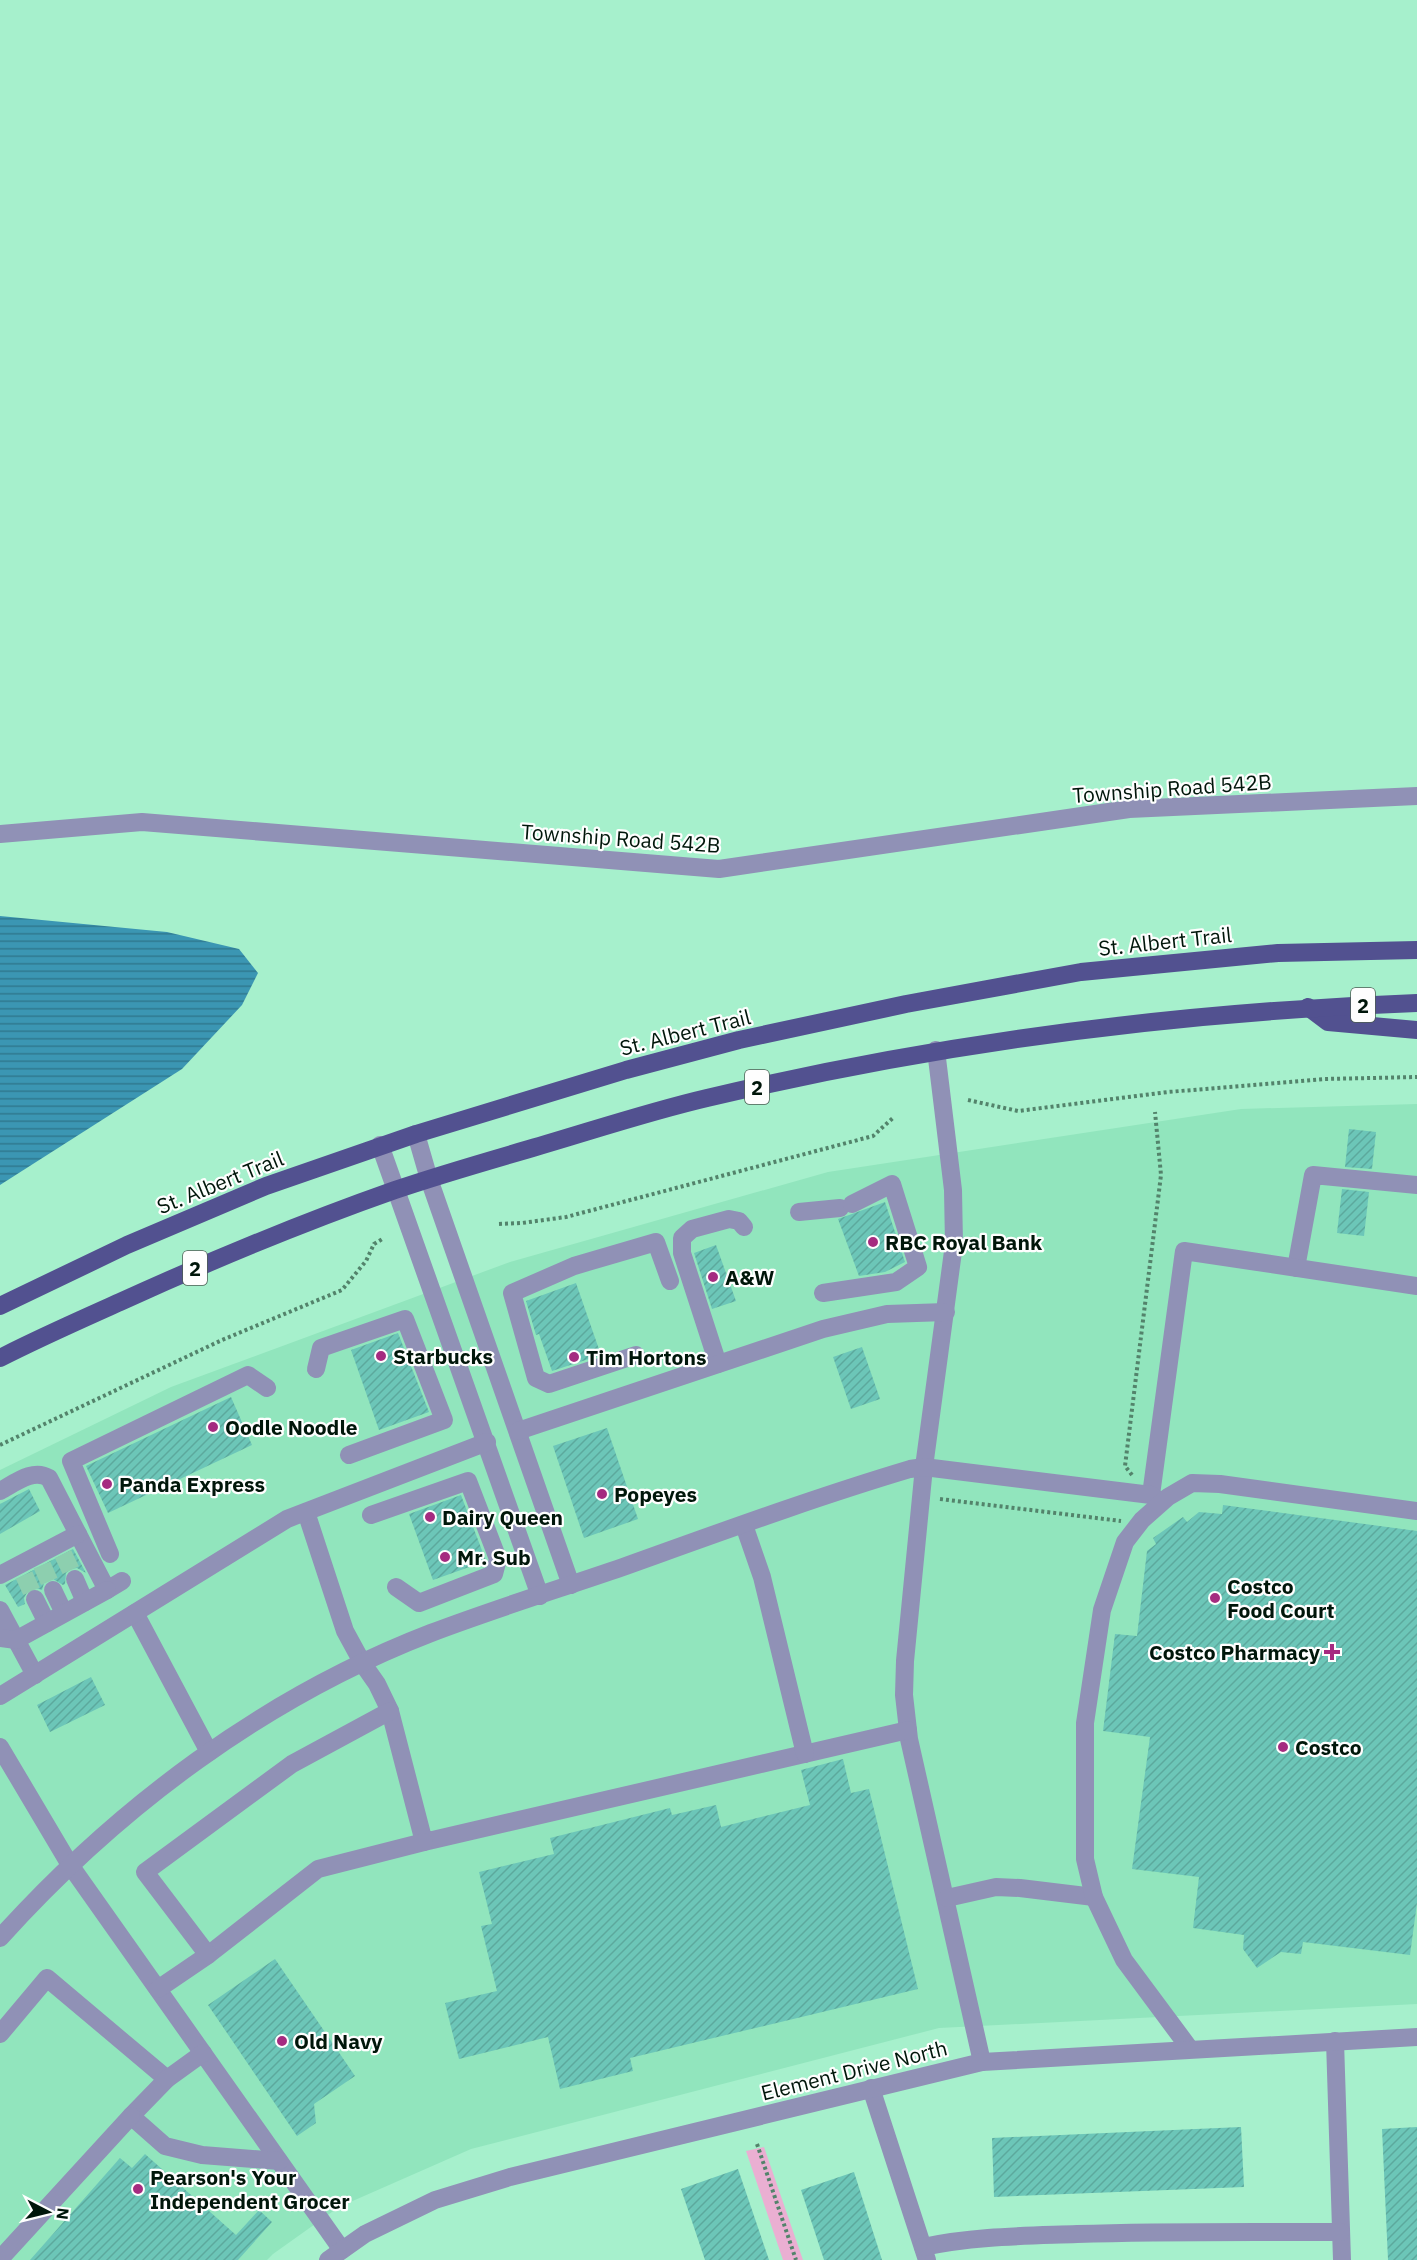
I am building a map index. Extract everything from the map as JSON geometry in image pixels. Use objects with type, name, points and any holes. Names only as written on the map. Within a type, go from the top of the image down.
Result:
[{"type":"main road","name":"St. Albert Trail","points":[[0,1306],[127,1245],[266,1186],[380,1145],[626,1070],[727,1043],[960,994],[1081,972],[1278,953],[1417,950]]},
{"type":"main road","name":"2","points":[[0,1358],[208,1262],[395,1190],[703,1099],[816,1073],[936,1050],[1144,1022],[1308,1007],[1417,1004]]},
{"type":"main road","points":[[1308,1007],[1328,1022],[1417,1030]]},
{"type":"street","name":"Township Road 542B","points":[[0,834],[142,822],[719,869],[1129,809],[1417,796]]},
{"type":"street","points":[[936,1050],[953,1190],[954,1244],[924,1467],[905,1661],[904,1695],[908,1730],[982,2062]]},
{"type":"street","points":[[416,1134],[429,1179],[571,1585]]},
{"type":"street","points":[[380,1145],[540,1596]]},
{"type":"street","points":[[1296,1268],[1313,1175],[1417,1185]]},
{"type":"street","points":[[799,1212],[846,1206],[892,1184],[918,1267],[896,1282],[823,1293]]},
{"type":"street","points":[[718,1364],[682,1253],[682,1238],[692,1228],[729,1219],[739,1221],[744,1227]]},
{"type":"street","points":[[636,1355],[549,1384],[536,1378],[512,1293],[574,1266],[656,1242],[670,1281]]},
{"type":"street","points":[[1190,2049],[1124,1960],[1094,1898],[1085,1859],[1085,1723],[1102,1610],[1125,1542],[1140,1523],[1153,1497],[1184,1251],[1417,1286]]},
{"type":"street","points":[[518,1431],[823,1329],[887,1314],[946,1312]]},
{"type":"street","points":[[316,1370],[321,1348],[405,1319],[444,1420],[349,1455]]},
{"type":"street","points":[[110,1554],[70,1461],[248,1375],[267,1388]]},
{"type":"street","points":[[0,1696],[287,1520],[487,1442]]},
{"type":"street","points":[[0,1938],[70,1865],[182,1770],[321,1684],[430,1634],[888,1476],[924,1467],[1153,1497],[1192,1483],[1206,1482],[1417,1511]]},
{"type":"street","points":[[0,1491],[35,1473],[49,1478],[78,1534],[115,1586],[47,1623],[8,1639]]},
{"type":"street","points":[[371,1515],[468,1481],[498,1559],[494,1574],[419,1603],[396,1587]]},
{"type":"street","points":[[306,1512],[345,1631],[377,1684],[390,1711],[424,1842]]},
{"type":"street","points":[[744,1525],[762,1577],[805,1754]]},
{"type":"street","points":[[0,1575],[21,1570],[60,1549],[78,1534]]},
{"type":"street","points":[[75,1579],[86,1602]]},
{"type":"street","points":[[53,1590],[64,1613]]},
{"type":"street","points":[[35,1599],[47,1623]]},
{"type":"street","points":[[0,1610],[8,1639],[35,1675]]},
{"type":"street","points":[[135,1613],[209,1752]]},
{"type":"street","points":[[208,1955],[145,1872],[292,1764],[390,1711]]},
{"type":"street","points":[[158,1989],[208,1955],[318,1869],[424,1842],[908,1730]]},
{"type":"street","points":[[0,1747],[70,1865],[279,2161],[335,2255]]},
{"type":"street","points":[[947,1899],[996,1887],[1094,1898]]},
{"type":"street","points":[[0,2034],[47,1978],[167,2079]]},
{"type":"street","name":"Element Drive North","points":[[335,2255],[365,2234],[435,2200],[510,2177],[982,2062],[1417,2037]]},
{"type":"street","points":[[1335,2041],[1342,2260]]},
{"type":"street","points":[[2,2252],[167,2079],[203,2053]]},
{"type":"street","points":[[870,2088],[925,2254],[957,2240],[999,2237],[1126,2233],[1341,2232]]},
{"type":"street","points":[[130,2116],[165,2146],[202,2154],[279,2161]]},
{"type":"path","points":[[968,1100],[1018,1112],[1191,1090],[1326,1079],[1417,1077]]},
{"type":"path","points":[[1153,1497],[1125,1466],[1161,1175],[1155,1112]]},
{"type":"path","points":[[499,1224],[522,1224],[566,1217],[873,1136],[893,1118]]},
{"type":"path","points":[[0,1445],[222,1340],[342,1290],[366,1261],[374,1244],[384,1238]]},
{"type":"path","points":[[940,1499],[1140,1523]]},
{"type":"path","points":[[757,2144],[796,2260]]},
{"type":"shaded area","points":[[1417,1104],[1417,2004],[939,2028],[471,2149],[339,2207],[267,2260],[0,2260],[0,1470],[171,1387],[510,1262],[828,1172],[1241,1109]]},
{"type":"shaded area","points":[[764,2147],[803,2260],[783,2260],[746,2151]]},
{"type":"water","points":[[0,916],[167,932],[239,949],[258,973],[242,1005],[182,1069],[0,1185]]},
{"type":"building","points":[[1349,1129],[1376,1132],[1372,1169],[1345,1167]]},
{"type":"building","points":[[1342,1189],[1369,1192],[1364,1236],[1337,1233]]},
{"type":"building","name":"RBC Royal Bank","points":[[885,1202],[905,1262],[885,1272],[859,1276],[838,1219]]},
{"type":"building","name":"A&W","points":[[716,1245],[736,1301],[712,1309],[694,1253]]},
{"type":"building","points":[[576,1283],[601,1355],[552,1371],[539,1334],[536,1335],[526,1301]]},
{"type":"building","points":[[398,1333],[429,1412],[379,1430],[351,1350]]},
{"type":"building","points":[[862,1347],[880,1399],[851,1409],[833,1357]]},
{"type":"building","points":[[231,1397],[252,1445],[108,1513],[86,1466]]},
{"type":"building","points":[[607,1428],[638,1519],[584,1538],[553,1446]]},
{"type":"building","points":[[29,1489],[40,1511],[0,1534],[0,1504]]},
{"type":"building","points":[[461,1495],[486,1561],[433,1580],[409,1514]]},
{"type":"building","name":"Costco","points":[[1223,1505],[1417,1531],[1417,1903],[1410,1955],[1303,1942],[1301,1954],[1281,1952],[1257,1968],[1243,1949],[1244,1935],[1193,1928],[1199,1877],[1132,1869],[1150,1737],[1103,1731],[1115,1634],[1137,1636],[1147,1551],[1156,1544],[1153,1538],[1183,1517],[1187,1522],[1199,1512],[1222,1514]]},
{"type":"building","points":[[73,1549],[86,1573],[77,1568],[71,1569],[66,1573],[63,1585],[53,1579],[44,1583],[42,1590],[29,1589],[24,1598],[25,1604],[18,1607],[5,1585]]},
{"type":"building","points":[[91,1677],[105,1705],[50,1732],[37,1705]]},
{"type":"building","points":[[843,1759],[851,1793],[869,1789],[918,1989],[630,2058],[633,2071],[560,2089],[548,2037],[459,2059],[445,2003],[497,1991],[481,1926],[492,1924],[479,1872],[554,1854],[550,1838],[670,1808],[672,1815],[716,1805],[721,1827],[810,1805],[801,1770]]},
{"type":"building","name":"Old Navy","points":[[275,1959],[355,2076],[314,2104],[316,2123],[297,2136],[208,2005]]},
{"type":"building","points":[[1241,2127],[1244,2187],[994,2197],[992,2138]]},
{"type":"building","points":[[1417,2127],[1417,2260],[1388,2260],[1382,2129]]},
{"type":"building","name":"Pearson's Your Independent Grocer","points":[[145,2154],[236,2235],[259,2210],[272,2222],[238,2260],[30,2260],[120,2158],[132,2168]]},
{"type":"building","points":[[738,2169],[769,2260],[705,2260],[681,2189]]},
{"type":"building","points":[[854,2172],[882,2260],[824,2260],[801,2190]]},
{"type":"tunnel","points":[[63,1554],[75,1579]]},
{"type":"tunnel","points":[[42,1565],[53,1590]]},
{"type":"tunnel","points":[[24,1575],[35,1599]]},
{"type":"place","name":"RBC Royal Bank","points":[[873,1242]]},
{"type":"place","name":"A&W","points":[[713,1277]]},
{"type":"place","name":"Starbucks","points":[[381,1356]]},
{"type":"place","name":"Tim Hortons","points":[[574,1357]]},
{"type":"place","name":"Oodle Noodle","points":[[213,1427]]},
{"type":"place","name":"Panda Express","points":[[107,1484]]},
{"type":"place","name":"Popeyes","points":[[602,1494]]},
{"type":"place","name":"Dairy Queen","points":[[430,1517]]},
{"type":"place","name":"Mr. Sub","points":[[445,1557]]},
{"type":"place","name":"Costco Food Court","points":[[1215,1598]]},
{"type":"place","name":"Costco Pharmacy","points":[[1332,1652]]},
{"type":"place","name":"Costco","points":[[1283,1747]]},
{"type":"place","name":"Old Navy","points":[[282,2041]]},
{"type":"place","name":"Pearson's Your Independent Grocer","points":[[138,2189]]}]
